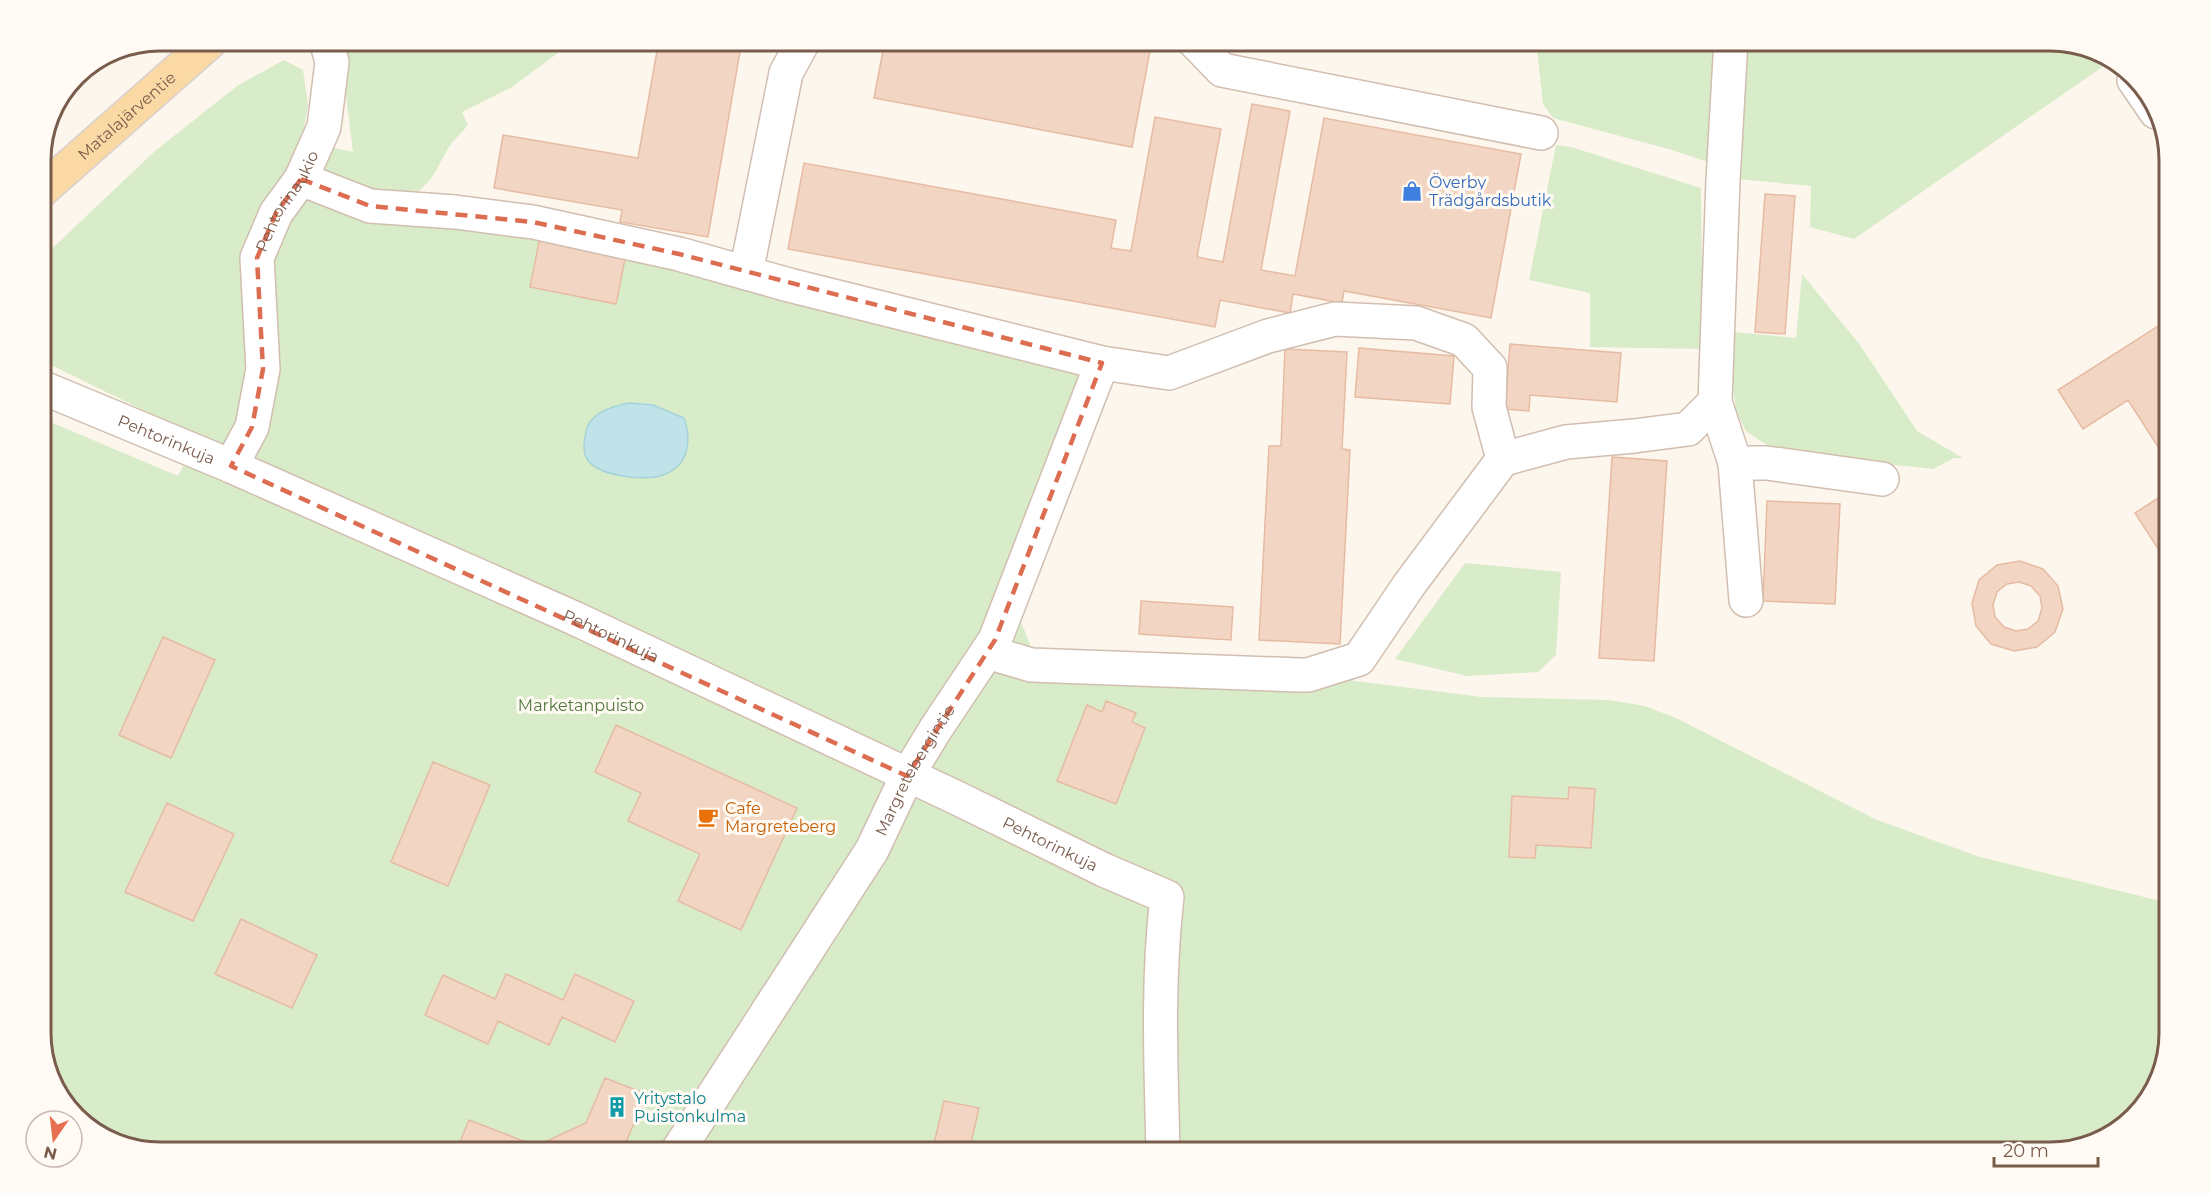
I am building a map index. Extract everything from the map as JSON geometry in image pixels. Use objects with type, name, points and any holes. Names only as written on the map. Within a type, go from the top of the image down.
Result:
[{"type":"main road","name":"Matalajärventie","points":[[51,181],[199,51]]},
{"type":"street","name":"Pehtorinaukio","points":[[231,466],[252,427],[263,369],[257,258],[276,213],[301,179],[324,127],[332,62],[329,51]]},
{"type":"street","points":[[746,273],[786,74],[798,51]]},
{"type":"street","points":[[1204,51],[1222,70],[1541,133]]},
{"type":"street","points":[[1730,51],[1715,402],[1735,463],[1746,600]]},
{"type":"street","points":[[301,179],[370,206],[455,212],[533,222],[679,254],[1102,363],[1169,373],[1268,336],[1335,319],[1416,323],[1464,340],[1490,368],[1489,407],[1503,459]]},
{"type":"street","name":"Margretebergintie","points":[[683,1142],[872,850],[907,776],[995,640],[1102,363]]},
{"type":"street","name":"Pehtorinkuja","points":[[51,391],[231,466],[574,618],[957,798],[1104,870],[1167,897],[1161,947],[1163,1142]]},
{"type":"street","points":[[987,652],[1031,665],[1300,675],[1308,675],[1359,659],[1409,585],[1503,459],[1566,442],[1688,429],[1715,402]]},
{"type":"street","points":[[1735,463],[1767,463],[1882,479]]},
{"type":"highlighted area","points":[[301,179],[370,206],[533,222],[679,254],[1102,363],[995,640],[907,776],[231,466],[252,427],[263,369],[257,258],[276,213]]},
{"type":"green space","name":"Marketanpuisto","points":[[344,51],[561,51],[512,87],[462,112],[468,125],[448,148],[428,182],[409,197],[1126,350],[1045,546],[1021,622],[1032,649],[1296,667],[1355,681],[1482,697],[1609,700],[1645,706],[1676,718],[1877,820],[1980,857],[2159,901],[2159,1033],[2157,1054],[2148,1081],[2132,1105],[2111,1124],[2085,1136],[2050,1142],[160,1142],[139,1140],[112,1131],[88,1115],[69,1094],[57,1068],[51,1040],[51,422],[178,476],[198,437],[51,365],[51,250],[155,151],[237,86],[284,60],[303,70],[308,105],[302,141],[353,152],[346,96]]},
{"type":"green space","points":[[1537,51],[1715,51],[1711,163],[1672,150],[1553,118],[1543,104]]},
{"type":"green space","points":[[1745,51],[2050,51],[2071,53],[2104,65],[1854,239],[1810,227],[1811,186],[1737,179]]},
{"type":"green space","points":[[1556,145],[1571,147],[1701,188],[1703,349],[1590,347],[1590,293],[1529,280]]},
{"type":"green space","points":[[1802,274],[1860,345],[1917,431],[1963,458],[1954,458],[1933,469],[1800,455],[1768,446],[1746,431],[1736,411],[1732,378],[1735,332],[1796,338]]},
{"type":"green space","points":[[1465,563],[1561,572],[1556,655],[1538,672],[1467,676],[1395,659]]},
{"type":"water","points":[[629,403],[653,405],[684,418],[688,443],[683,459],[672,471],[645,478],[622,476],[601,470],[587,459],[584,453],[584,442],[588,425],[597,415],[609,408]]},
{"type":"building","points":[[657,51],[740,51],[708,237],[620,222],[622,210],[494,188],[503,135],[638,158]]},
{"type":"building","points":[[883,51],[1150,51],[1132,147],[874,98]]},
{"type":"building","name":"Överby Trädgårdsbutik","points":[[1252,104],[1290,111],[1261,270],[1295,276],[1324,118],[1521,154],[1491,318],[1344,291],[1342,303],[1293,294],[1290,313],[1220,300],[1215,327],[788,249],[804,163],[1116,220],[1111,248],[1131,251],[1155,117],[1221,129],[1197,257],[1223,262]]},
{"type":"building","points":[[1765,194],[1795,196],[1785,334],[1755,332]]},
{"type":"building","points":[[540,237],[626,254],[616,304],[530,287]]},
{"type":"building","points":[[2159,325],[2159,448],[2128,400],[2083,429],[2058,390]]},
{"type":"building","points":[[1510,344],[1621,353],[1617,402],[1530,395],[1529,411],[1505,409]]},
{"type":"building","points":[[1359,348],[1454,356],[1450,404],[1355,397]]},
{"type":"building","points":[[1285,349],[1347,352],[1342,449],[1350,450],[1340,644],[1259,640],[1269,446],[1281,446]]},
{"type":"building","points":[[1612,457],[1667,461],[1654,661],[1599,658]]},
{"type":"building","points":[[2159,497],[2159,550],[2135,513]]},
{"type":"building","points":[[1767,501],[1840,504],[1835,604],[1763,601]]},
{"type":"building","points":[[2020,561],[2043,569],[2058,586],[2063,609],[2055,632],[2037,647],[2014,651],[1991,644],[1976,626],[1972,603],[1979,580],[1997,565]],"holes":[[[2019,582],[2031,586],[2040,596],[2042,608],[2038,621],[2028,629],[2016,631],[2004,627],[1995,617],[1993,605],[1997,592],[2007,584]]]},
{"type":"building","points":[[1141,601],[1233,607],[1231,640],[1139,634]]},
{"type":"building","points":[[163,637],[215,660],[171,758],[119,735]]},
{"type":"building","points":[[1106,701],[1136,713],[1132,722],[1145,728],[1116,804],[1057,781],[1087,705],[1102,712]]},
{"type":"building","points":[[616,725],[797,808],[741,930],[678,901],[700,854],[628,821],[641,793],[595,772]]},
{"type":"building","points":[[433,762],[490,785],[448,886],[391,862]]},
{"type":"building","points":[[1569,787],[1595,789],[1591,848],[1536,845],[1535,858],[1509,857],[1512,796],[1568,799]]},
{"type":"building","points":[[167,803],[234,834],[193,921],[125,892]]},
{"type":"building","points":[[241,919],[317,955],[292,1008],[215,974]]},
{"type":"building","points":[[506,974],[563,1000],[575,974],[634,1001],[615,1042],[562,1017],[549,1045],[498,1021],[488,1044],[425,1015],[443,975],[495,999]]},
{"type":"building","name":"Yritystalo Puistonkulma","points":[[605,1078],[646,1094],[626,1142],[545,1142],[586,1123]]},
{"type":"building","points":[[944,1101],[979,1108],[971,1142],[934,1142]]},
{"type":"building","name":"Yritystalo Puistonkulma","points":[[469,1120],[526,1142],[460,1142]]},
{"type":"place","name":"Överby Trädgårdsbutik","points":[[1412,191]]},
{"type":"place","name":"Cafe Margreteberg","points":[[708,817]]},
{"type":"place","name":"Yritystalo Puistonkulma","points":[[617,1107]]}]
